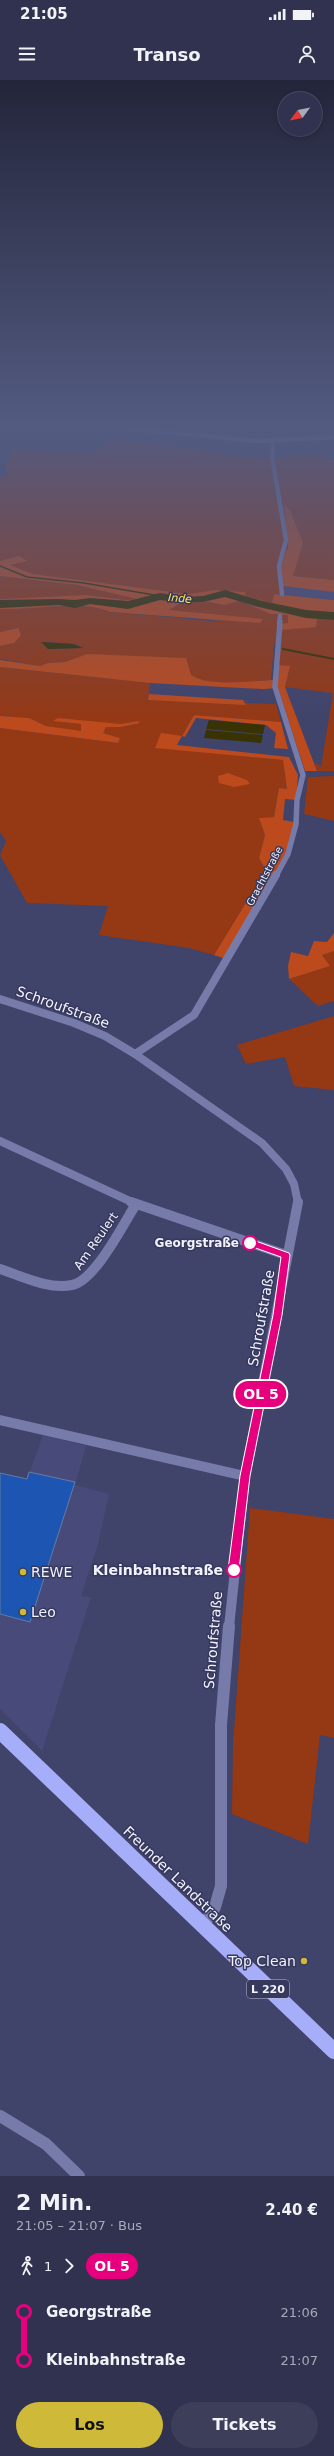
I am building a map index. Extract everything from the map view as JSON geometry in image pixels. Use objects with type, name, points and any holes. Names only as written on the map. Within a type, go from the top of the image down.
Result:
[{"type":"main road","name":"Freunder Landstraße","points":[[0,1731],[334,2051]]},
{"type":"street","points":[[282,594],[279,566],[286,540],[284,526]]},
{"type":"street","name":"Grachtstraße","points":[[135,1054],[194,1015],[205,1000],[288,854],[296,824],[297,800],[303,775],[275,687],[280,616]]},
{"type":"street","name":"Schroufstraße","points":[[0,1000],[74,1023],[105,1036],[135,1054],[262,1143],[286,1169],[294,1184],[298,1201],[286,1255],[277,1315],[245,1476],[227,1638],[221,1725],[221,1886],[215,1908],[203,1926]]},
{"type":"street","points":[[0,1141],[136,1204],[286,1255]]},
{"type":"street","name":"Am Reulert","points":[[0,1269],[61,1286],[73,1285],[84,1280],[91,1272],[136,1204]]},
{"type":"street","points":[[0,1420],[245,1476]]},
{"type":"street","points":[[0,2116],[46,2144],[79,2176]]},
{"type":"shaded area","points":[[0,526],[294,526],[285,558],[285,594],[274,594],[272,604],[246,596],[245,592],[215,590],[188,594],[33,574],[10,565],[26,561],[19,556],[0,561]]},
{"type":"shaded area","points":[[286,526],[296,526],[303,543],[293,576],[334,580],[334,592],[283,586],[281,566],[288,547]]},
{"type":"shaded area","points":[[296,526],[334,526],[334,580],[293,576],[302,543]]},
{"type":"shaded area","points":[[19,556],[27,561],[10,565],[33,574],[188,594],[215,590],[245,592],[246,596],[272,603],[274,594],[334,600],[334,620],[317,619],[316,627],[281,630],[281,624],[288,623],[288,615],[270,614],[240,601],[224,605],[208,602],[179,604],[169,610],[263,619],[260,623],[110,612],[85,606],[0,609],[0,599],[86,595],[126,600],[137,599],[77,585],[0,576],[0,561]]},
{"type":"shaded area","points":[[0,576],[77,585],[138,599],[126,600],[86,595],[0,599]]},
{"type":"shaded area","points":[[283,586],[334,592],[334,600],[285,594]]},
{"type":"shaded area","points":[[239,601],[270,614],[288,615],[288,623],[281,630],[317,619],[334,620],[334,771],[317,771],[315,762],[321,767],[333,693],[285,687],[290,666],[279,665],[280,632],[274,645],[271,680],[219,683],[199,679],[191,675],[87,654],[65,662],[48,663],[40,666],[0,659],[0,646],[14,643],[17,628],[0,632],[0,609],[85,606],[110,612],[222,622],[169,610],[179,604],[208,602],[224,605]],"holes":[[[46,642],[76,644],[83,648],[48,649]]]},
{"type":"shaded area","points":[[18,628],[21,635],[14,643],[0,646],[0,632]]},
{"type":"shaded area","points":[[41,642],[73,644],[83,648],[48,649]]},
{"type":"shaded area","points":[[87,654],[186,658],[191,675],[199,679],[221,682],[277,680],[279,665],[290,666],[285,687],[317,771],[305,771],[278,688],[263,689],[150,683],[0,667],[0,660],[40,666],[48,663],[65,662]]},
{"type":"shaded area","points":[[0,667],[150,683],[148,699],[276,704],[281,722],[194,715],[182,736],[155,747],[283,760],[287,789],[279,788],[274,817],[259,818],[265,835],[259,858],[264,867],[255,894],[247,901],[214,955],[189,948],[99,935],[108,906],[27,903],[0,855],[6,841],[0,832],[0,728],[117,743],[120,738],[103,733],[106,727],[121,727],[140,723],[138,721],[120,724],[54,721],[82,724],[81,732],[46,726],[29,718],[0,716]]},
{"type":"shaded area","points":[[149,694],[243,700],[246,705],[148,700]]},
{"type":"shaded area","points":[[194,715],[281,722],[288,749],[274,748],[276,733],[266,725],[196,718],[185,737],[182,736]]},
{"type":"shaded area","points":[[0,716],[29,718],[46,726],[81,731],[81,724],[53,721],[58,718],[120,724],[138,721],[140,723],[121,727],[106,727],[103,733],[120,738],[118,743],[0,728]]},
{"type":"shaded area","points":[[209,720],[265,725],[263,734],[206,729]]},
{"type":"shaded area","points":[[206,730],[263,735],[261,743],[204,738]]},
{"type":"shaded area","points":[[161,733],[182,736],[177,745],[289,757],[298,775],[296,800],[285,799],[283,820],[294,822],[287,853],[226,959],[214,955],[247,901],[255,894],[264,867],[259,858],[265,835],[259,818],[274,817],[279,788],[287,789],[283,760],[155,748]]},
{"type":"shaded area","points":[[228,773],[247,780],[250,784],[234,787],[219,783],[218,776]]},
{"type":"shaded area","points":[[334,776],[334,821],[304,814],[308,777]]},
{"type":"shaded area","points":[[334,933],[334,951],[322,955],[330,966],[289,979],[288,966],[291,952],[308,956],[314,941],[327,942]]},
{"type":"shaded area","points":[[334,951],[334,1001],[318,1006],[289,979],[330,966],[322,955]]},
{"type":"shaded area","points":[[334,1016],[334,1090],[294,1086],[285,1057],[246,1064],[237,1045]]},
{"type":"shaded area","points":[[43,1435],[86,1446],[75,1485],[109,1494],[98,1544],[81,1596],[91,1597],[42,1751],[0,1709],[0,1473],[27,1479]]},
{"type":"shaded area","points":[[250,1508],[334,1519],[334,1738],[320,1735],[308,1844],[232,1814],[233,1745]]},
{"type":"building","name":"REWE","points":[[29,1472],[75,1482],[30,1622],[0,1614],[0,1473],[27,1479]]},
{"type":"waterway","points":[[0,566],[27,577],[84,583],[160,596]]},
{"type":"waterway","name":"Inde","points":[[0,604],[59,602],[75,604],[90,601],[128,605],[160,596],[184,600],[203,599],[225,593],[259,604],[306,614],[334,616]]},
{"type":"waterway","points":[[283,649],[334,659]]},
{"type":"bus line","points":[[234,1570],[245,1476],[277,1315],[286,1255],[250,1243]]},
{"type":"place","name":"Georgstraße","points":[[250,1243]]},
{"type":"place","name":"Kleinbahnstraße","points":[[234,1570]]},
{"type":"place","name":"REWE","points":[[23,1572]]},
{"type":"place","name":"Leo","points":[[23,1612]]},
{"type":"place","name":"Top Clean","points":[[304,1961]]}]
